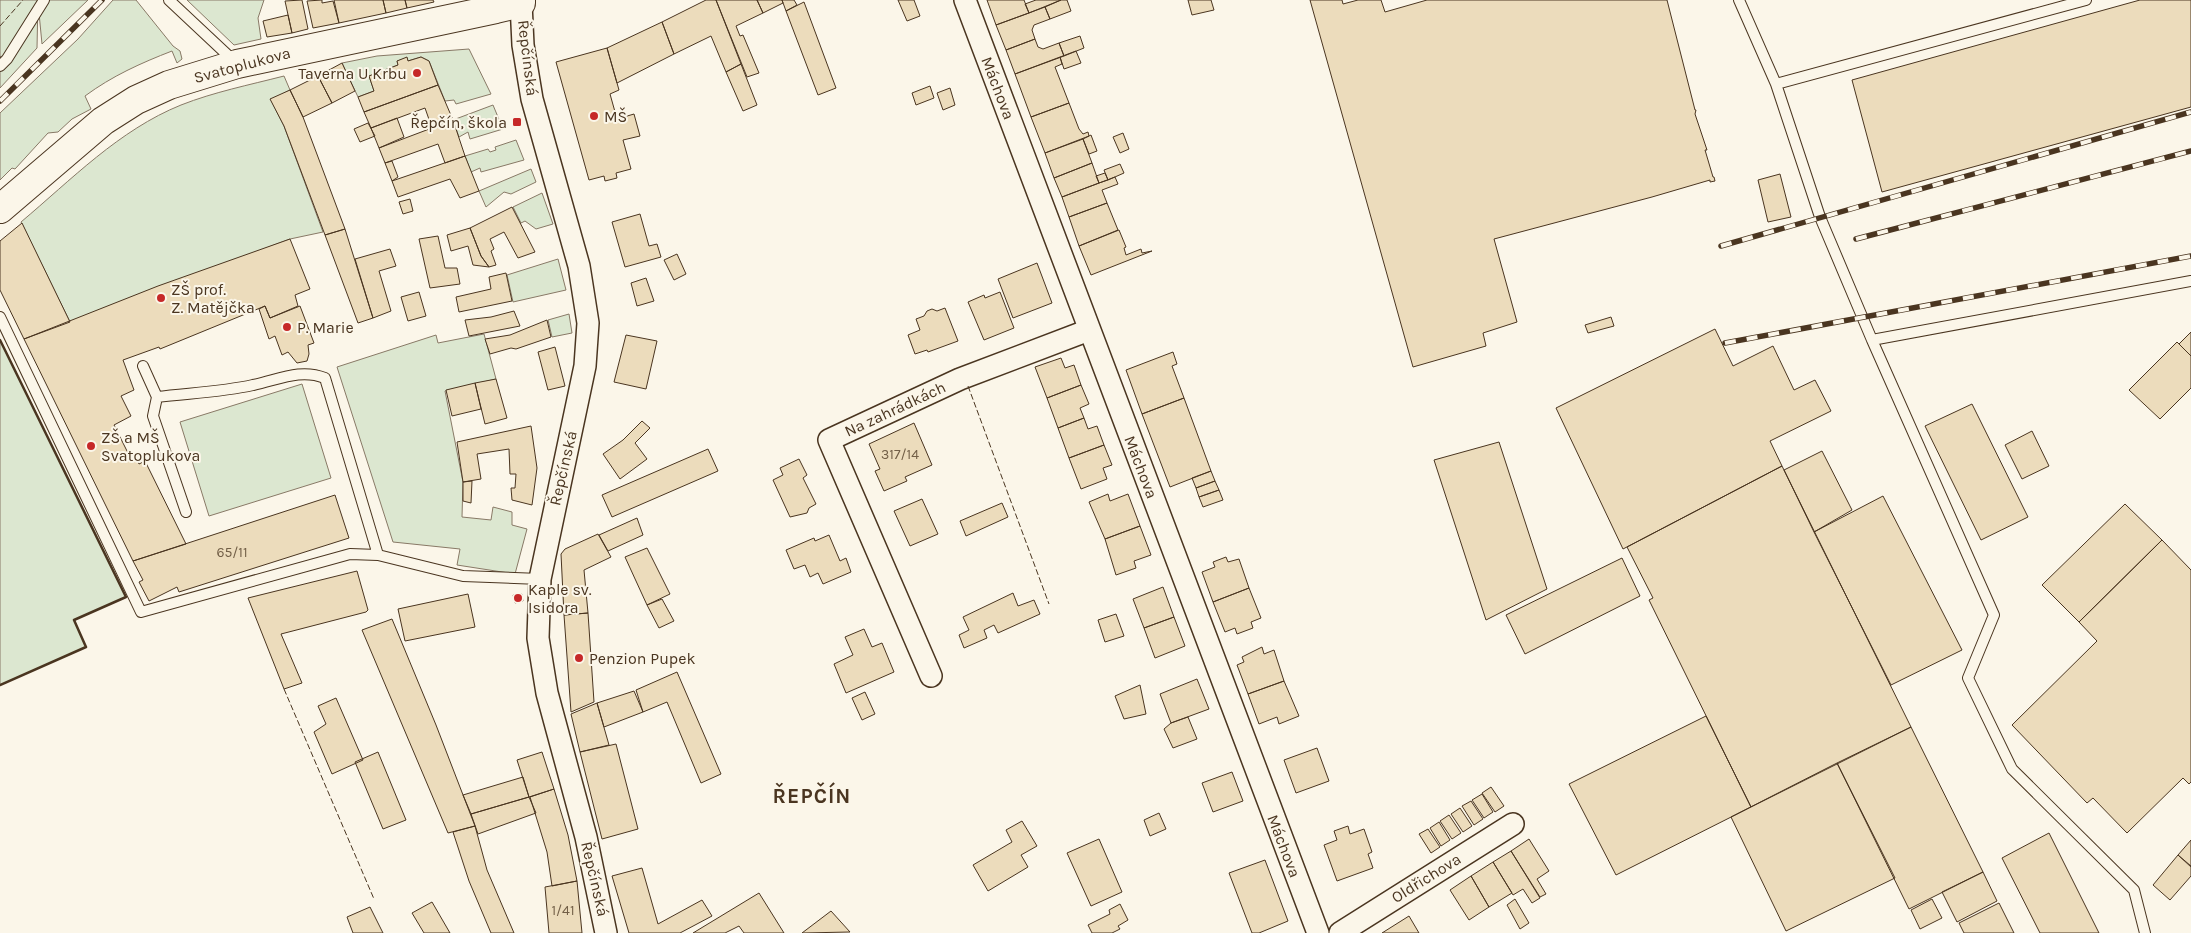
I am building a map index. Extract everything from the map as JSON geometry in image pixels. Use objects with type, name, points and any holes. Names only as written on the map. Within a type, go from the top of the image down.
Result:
[{"type":"main road","name":"Svatoplukova","points":[[0,209],[120,109],[169,85],[237,64],[521,1]]},
{"type":"street","name":"Máchova","points":[[965,0],[1318,933]]},
{"type":"street","name":"Řepčínská","points":[[521,1],[523,45],[532,99],[580,266],[588,323],[585,366],[540,579],[537,608],[540,663],[586,837],[606,933]]},
{"type":"street","name":"Na zahrádkách","points":[[931,676],[828,440],[960,379],[1090,330]]},
{"type":"street","name":"Oldřichova","points":[[1340,933],[1513,824]]},
{"type":"lane","points":[[0,66],[7,59],[44,0]]},
{"type":"lane","points":[[169,0],[237,64]]},
{"type":"lane","points":[[1739,0],[1776,84],[1820,218],[1994,615],[1968,678],[2012,768],[2134,890],[2145,933]]},
{"type":"lane","points":[[1776,84],[2086,0]]},
{"type":"lane","points":[[1872,340],[2191,281]]},
{"type":"lane","points":[[0,317],[141,612],[350,554],[378,556],[463,576],[540,579]]},
{"type":"lane","points":[[143,366],[157,397],[154,416],[186,512]]},
{"type":"lane","points":[[157,397],[253,386],[293,375],[313,373],[324,378],[378,556]]},
{"type":"green space","points":[[0,0],[38,0],[37,48],[0,88]]},
{"type":"green space","points":[[44,0],[88,0],[42,44],[39,13]]},
{"type":"green space","points":[[113,0],[136,0],[173,46],[180,51],[182,59],[177,63],[172,51],[127,70],[95,89],[85,96],[91,109],[72,119],[58,132],[48,133],[15,169],[12,168],[0,180],[0,113],[78,39]]},
{"type":"green space","points":[[187,0],[264,0],[258,18],[261,39],[234,45]]},
{"type":"green space","points":[[469,49],[491,94],[456,104],[454,100],[445,101],[429,61],[421,57],[408,61],[407,58],[397,61],[398,65],[369,76],[374,91],[358,97],[342,63],[377,56]]},
{"type":"green space","points":[[284,76],[290,90],[271,100],[284,126],[323,232],[290,239],[70,322],[21,222],[96,157],[158,115],[206,96]]},
{"type":"green space","points":[[493,105],[503,129],[470,139],[468,132],[459,137],[453,120]]},
{"type":"green space","points":[[516,140],[524,160],[481,172],[480,168],[471,172],[465,156],[488,149],[490,152],[496,150],[495,147]]},
{"type":"green space","points":[[531,169],[536,182],[511,194],[504,192],[486,207],[479,191]]},
{"type":"green space","points":[[542,193],[553,224],[536,229],[525,221],[521,223],[513,207]]},
{"type":"green space","points":[[558,259],[566,290],[513,302],[507,275]]},
{"type":"green space","points":[[569,314],[572,333],[552,337],[548,320]]},
{"type":"green space","points":[[484,334],[496,379],[445,391],[463,482],[462,517],[491,520],[493,507],[512,512],[512,525],[527,529],[515,574],[457,565],[460,549],[393,542],[337,367],[436,335],[438,343]]},
{"type":"green space","points":[[0,340],[126,597],[74,620],[86,647],[0,685]]},
{"type":"green space","points":[[302,384],[331,478],[209,516],[180,422]]},
{"type":"building","points":[[302,0],[308,29],[292,33],[285,1]]},
{"type":"building","points":[[322,0],[322,3],[333,1],[339,23],[313,28],[307,1]]},
{"type":"building","points":[[334,0],[383,0],[386,13],[339,23]]},
{"type":"building","points":[[383,0],[405,0],[407,8],[386,13]]},
{"type":"building","points":[[405,0],[433,0],[434,2],[407,8]]},
{"type":"building","points":[[706,0],[716,0],[741,64],[726,72],[711,36],[674,54],[662,22]]},
{"type":"building","points":[[716,0],[757,0],[763,13],[736,26],[740,36],[743,35],[759,73],[747,77]]},
{"type":"building","points":[[757,0],[782,0],[783,3],[763,13]]},
{"type":"building","points":[[782,0],[794,0],[797,5],[786,11]]},
{"type":"building","points":[[898,0],[914,0],[920,16],[907,21]]},
{"type":"building","points":[[987,0],[1024,0],[1029,13],[996,25]]},
{"type":"building","points":[[1036,0],[1061,0],[1029,13],[1025,4]]},
{"type":"building","points":[[1061,0],[1067,0],[1071,11],[1050,19],[1045,7]]},
{"type":"building","points":[[1188,0],[1211,0],[1214,10],[1192,15]]},
{"type":"building","points":[[1310,0],[1342,0],[1343,4],[1358,0],[1381,0],[1385,12],[1427,0],[1667,0],[1696,110],[1695,114],[1715,181],[1710,182],[1710,180],[1494,239],[1517,322],[1483,333],[1486,346],[1413,367]]},
{"type":"building","points":[[2140,0],[2191,0],[2191,107],[1882,192],[1852,80]]},
{"type":"building","points":[[804,2],[836,88],[818,95],[786,11]]},
{"type":"building","points":[[1045,7],[1050,19],[1034,25],[1032,30],[1035,39],[1006,50],[996,25]]},
{"type":"building","points":[[288,15],[292,33],[267,37],[263,21]]},
{"type":"building","points":[[662,22],[674,54],[617,83],[607,48]]},
{"type":"building","points":[[1080,36],[1084,48],[1064,56],[1059,43]]},
{"type":"building","points":[[1035,39],[1038,47],[1043,49],[1059,43],[1064,56],[1015,74],[1006,50]]},
{"type":"building","name":"MŠ","points":[[607,48],[619,90],[610,94],[617,119],[634,114],[640,136],[623,140],[631,169],[616,173],[617,178],[605,181],[604,176],[589,180],[556,62]]},
{"type":"building","points":[[1076,51],[1081,63],[1064,69],[1060,57]]},
{"type":"building","points":[[407,57],[408,61],[421,57],[429,61],[438,85],[364,112],[358,97],[374,91],[369,76],[398,65],[397,61]]},
{"type":"building","points":[[1060,57],[1062,64],[1055,67],[1069,103],[1031,117],[1015,74]]},
{"type":"building","points":[[342,63],[355,91],[332,103],[318,76]]},
{"type":"building","points":[[741,64],[757,105],[743,111],[726,72]]},
{"type":"building","points":[[318,76],[332,103],[303,117],[290,90]]},
{"type":"building","points":[[438,85],[453,120],[432,128],[425,108],[371,128],[364,112]]},
{"type":"building","points":[[930,86],[934,98],[916,105],[912,93]]},
{"type":"building","points":[[950,88],[955,105],[943,110],[937,93]]},
{"type":"building","points":[[290,90],[303,117],[345,229],[325,235],[284,126],[270,99]]},
{"type":"building","points":[[1069,103],[1079,129],[1083,134],[1088,132],[1089,136],[1045,153],[1031,117]]},
{"type":"building","points":[[397,118],[404,137],[379,148],[371,128]]},
{"type":"building","points":[[453,120],[465,156],[445,163],[438,144],[385,163],[379,148]]},
{"type":"building","points":[[368,123],[375,136],[360,142],[354,129]]},
{"type":"building","points":[[1123,133],[1129,149],[1120,153],[1113,137]]},
{"type":"building","points":[[1091,135],[1097,151],[1089,154],[1083,139]]},
{"type":"building","points":[[1083,139],[1092,163],[1054,178],[1045,153]]},
{"type":"building","points":[[465,156],[479,191],[460,198],[450,179],[398,197],[392,181]]},
{"type":"building","points":[[392,161],[398,177],[392,181],[385,163]]},
{"type":"building","points":[[1092,163],[1099,183],[1062,197],[1054,178]]},
{"type":"building","points":[[1120,164],[1124,173],[1108,180],[1104,170]]},
{"type":"building","points":[[1105,173],[1108,180],[1099,183],[1096,176]]},
{"type":"building","points":[[1780,174],[1791,217],[1768,222],[1758,180]]},
{"type":"building","points":[[1115,177],[1118,184],[1102,190],[1107,203],[1069,217],[1062,197]]},
{"type":"building","points":[[410,199],[413,211],[403,214],[399,202]]},
{"type":"building","points":[[1107,203],[1118,230],[1079,246],[1069,217]]},
{"type":"building","points":[[512,207],[535,252],[518,258],[504,232],[490,239],[494,249],[491,251],[496,265],[489,267],[481,256],[470,228]]},
{"type":"building","points":[[640,214],[649,246],[657,244],[661,257],[625,267],[612,222]]},
{"type":"building","points":[[22,223],[70,322],[24,339],[0,290],[0,241]]},
{"type":"building","points":[[470,228],[481,256],[489,267],[473,265],[468,246],[451,251],[447,235]]},
{"type":"building","points":[[345,229],[373,318],[358,323],[325,235]]},
{"type":"building","points":[[1119,230],[1126,247],[1124,248],[1126,255],[1141,249],[1142,253],[1152,251],[1091,275],[1079,246]]},
{"type":"building","points":[[438,236],[445,268],[457,268],[460,284],[430,288],[419,239]]},
{"type":"building","points":[[290,239],[310,289],[295,295],[298,306],[270,318],[265,306],[160,349],[159,347],[123,360],[134,390],[121,396],[131,416],[114,425],[131,459],[136,457],[139,464],[145,461],[186,544],[133,561],[24,339],[158,286]]},
{"type":"building","points":[[390,249],[396,266],[379,271],[391,311],[373,318],[355,259]]},
{"type":"building","points":[[677,254],[686,274],[674,280],[664,260]]},
{"type":"building","points":[[1037,263],[1052,303],[1013,318],[998,279]]},
{"type":"building","points":[[506,273],[512,301],[459,312],[456,297],[491,289],[489,277]]},
{"type":"building","points":[[646,278],[654,301],[637,306],[631,283]]},
{"type":"building","points":[[419,292],[426,316],[408,321],[401,297]]},
{"type":"building","points":[[1000,292],[1014,328],[984,340],[968,302],[984,295],[985,298]]},
{"type":"building","name":"P. Marie","points":[[265,306],[270,318],[300,306],[314,343],[308,345],[309,354],[307,361],[297,363],[288,352],[282,355],[275,336],[269,339],[259,309]]},
{"type":"building","points":[[945,308],[958,341],[928,352],[927,350],[915,354],[908,335],[920,330],[916,319],[924,316],[927,311],[932,309],[937,311]]},
{"type":"building","points":[[514,311],[520,326],[469,336],[465,320],[491,317]]},
{"type":"building","points":[[1611,317],[1614,326],[1588,333],[1585,325]]},
{"type":"building","points":[[547,320],[551,337],[516,349],[511,348],[490,354],[485,339],[510,335]]},
{"type":"building","points":[[1715,329],[1733,366],[1773,346],[1794,390],[1815,380],[1831,411],[1770,441],[1782,466],[1623,549],[1556,408]]},
{"type":"building","points":[[2191,332],[2191,356],[2179,344]]},
{"type":"building","points":[[626,335],[657,341],[646,389],[614,382]]},
{"type":"building","points":[[2177,342],[2191,356],[2191,388],[2160,419],[2129,390]]},
{"type":"building","points":[[555,347],[565,386],[548,390],[538,352]]},
{"type":"building","points":[[1173,352],[1177,364],[1172,366],[1184,398],[1142,414],[1126,370]]},
{"type":"building","points":[[1061,358],[1065,368],[1074,365],[1081,385],[1047,398],[1035,367]]},
{"type":"building","points":[[496,379],[507,418],[485,424],[475,383]]},
{"type":"building","points":[[475,383],[481,409],[452,416],[446,390]]},
{"type":"building","points":[[1081,385],[1089,404],[1080,408],[1084,418],[1058,428],[1047,398]]},
{"type":"building","points":[[1184,398],[1211,471],[1170,487],[1142,414]]},
{"type":"building","points":[[1972,404],[2028,517],[1981,540],[1925,426]]},
{"type":"building","points":[[1084,418],[1088,429],[1097,426],[1104,445],[1069,458],[1058,428]]},
{"type":"building","points":[[642,421],[650,428],[635,443],[647,459],[620,479],[603,454],[623,440]]},
{"type":"building","points":[[914,423],[932,465],[905,477],[907,481],[884,491],[875,471],[880,469],[869,444]]},
{"type":"building","points":[[531,426],[537,468],[532,505],[512,500],[511,488],[515,488],[516,474],[510,474],[509,449],[477,454],[481,479],[463,482],[457,442]]},
{"type":"building","points":[[2032,431],[2049,466],[2022,479],[2005,445]]},
{"type":"building","points":[[1499,442],[1547,589],[1486,620],[1434,460]]},
{"type":"building","points":[[1104,445],[1112,465],[1103,468],[1107,479],[1081,489],[1069,458]]},
{"type":"building","points":[[708,449],[718,471],[612,517],[602,495]]},
{"type":"building","points":[[1822,451],[1852,510],[1814,532],[1784,470]]},
{"type":"building","points":[[799,459],[807,475],[803,478],[816,504],[809,508],[807,513],[790,517],[773,480],[783,475],[780,468]]},
{"type":"building","points":[[1782,466],[1911,727],[1751,807],[1649,600],[1653,598],[1627,547]]},
{"type":"building","points":[[1211,471],[1215,481],[1196,488],[1192,478]]},
{"type":"building","points":[[472,481],[471,503],[463,501],[463,482]]},
{"type":"building","points":[[1215,481],[1219,490],[1199,497],[1196,488]]},
{"type":"building","points":[[1219,490],[1223,500],[1203,507],[1199,497]]},
{"type":"building","points":[[1108,494],[1110,501],[1128,494],[1140,526],[1105,539],[1089,502]]},
{"type":"building","points":[[335,495],[349,538],[179,592],[177,587],[149,601],[139,582],[143,580],[133,561]]},
{"type":"building","points":[[1883,496],[1962,650],[1891,685],[1814,532]]},
{"type":"building","points":[[922,499],[938,534],[910,546],[894,511]]},
{"type":"building","points":[[1002,503],[1008,517],[966,536],[960,521]]},
{"type":"building","points":[[2125,504],[2162,540],[2079,622],[2042,585]]},
{"type":"building","points":[[637,518],[643,535],[608,551],[599,535]]},
{"type":"building","points":[[1140,526],[1151,555],[1134,561],[1136,568],[1116,575],[1105,539]]},
{"type":"building","points":[[598,534],[611,557],[584,570],[588,613],[564,615],[561,554],[565,549]]},
{"type":"building","points":[[829,535],[840,561],[846,558],[851,572],[823,584],[818,573],[810,577],[805,565],[794,569],[786,550],[814,538],[815,541]]},
{"type":"building","points":[[2162,540],[2191,570],[2191,782],[2189,784],[2183,778],[2127,833],[2093,798],[2087,803],[2012,725],[2097,641],[2079,622]]},
{"type":"building","points":[[647,548],[670,594],[647,605],[625,557]]},
{"type":"building","points":[[1226,557],[1228,562],[1239,559],[1249,588],[1213,602],[1202,572],[1215,567],[1213,562]]},
{"type":"building","points":[[1622,558],[1640,596],[1525,654],[1506,615]]},
{"type":"building","points":[[357,571],[368,610],[366,612],[281,634],[302,683],[284,689],[248,598]]},
{"type":"building","points":[[1163,587],[1174,617],[1144,628],[1133,599]]},
{"type":"building","points":[[1249,588],[1261,618],[1251,622],[1253,628],[1237,634],[1235,628],[1225,632],[1213,602]]},
{"type":"building","points":[[1013,593],[1018,606],[1034,600],[1040,614],[998,633],[994,625],[984,630],[987,638],[964,648],[959,635],[969,630],[963,617]]},
{"type":"building","points":[[468,594],[475,627],[405,641],[398,609]]},
{"type":"building","name":"Kaple sv. Isidora","points":[[522,594],[523,601],[515,603],[513,595]]},
{"type":"building","points":[[662,599],[674,621],[659,628],[647,605]]},
{"type":"building","name":"Penzion Pupek","points":[[588,613],[594,702],[571,712],[564,615]]},
{"type":"building","points":[[1116,614],[1124,636],[1105,642],[1098,620]]},
{"type":"building","points":[[1174,617],[1185,646],[1155,658],[1144,628]]},
{"type":"building","points":[[392,619],[475,826],[448,833],[362,630]]},
{"type":"building","points":[[864,629],[872,647],[882,643],[894,672],[846,693],[834,664],[853,655],[845,637]]},
{"type":"building","points":[[1262,647],[1264,654],[1274,650],[1284,681],[1248,694],[1237,665],[1244,662],[1242,657]]},
{"type":"building","points":[[677,672],[721,774],[701,783],[667,702],[643,712],[636,690]]},
{"type":"building","points":[[1197,679],[1209,709],[1171,723],[1160,694]]},
{"type":"building","points":[[1284,681],[1299,716],[1279,724],[1277,717],[1259,724],[1248,694]]},
{"type":"building","points":[[1140,685],[1146,714],[1124,719],[1115,696]]},
{"type":"building","points":[[634,691],[643,712],[604,727],[597,703]]},
{"type":"building","points":[[865,692],[875,714],[862,720],[852,698]]},
{"type":"building","points":[[336,698],[363,760],[332,774],[314,732],[326,724],[318,706]]},
{"type":"building","points":[[597,703],[609,745],[580,752],[571,714]]},
{"type":"building","points":[[1706,716],[1751,807],[1616,875],[1569,784]]},
{"type":"building","points":[[1188,717],[1197,739],[1173,748],[1164,729],[1171,723]]},
{"type":"building","points":[[1911,727],[1983,872],[1909,909],[1837,763]]},
{"type":"building","points":[[616,744],[638,829],[602,839],[580,752]]},
{"type":"building","points":[[1317,748],[1329,781],[1296,793],[1284,760]]},
{"type":"building","points":[[378,752],[406,820],[383,829],[355,762]]},
{"type":"building","points":[[542,752],[554,789],[529,797],[517,760]]},
{"type":"building","points":[[1837,763],[1895,878],[1786,931],[1731,817]]},
{"type":"building","points":[[1232,772],[1243,801],[1213,812],[1202,783]]},
{"type":"building","points":[[523,777],[529,797],[471,814],[463,795]]},
{"type":"building","points":[[1491,787],[1504,806],[1495,812],[1482,793]]},
{"type":"building","points":[[554,789],[568,835],[577,881],[552,886],[547,852],[530,797]]},
{"type":"building","points":[[1482,794],[1493,812],[1484,818],[1472,800]]},
{"type":"building","points":[[529,797],[536,813],[478,834],[471,814]]},
{"type":"building","points":[[1471,801],[1483,819],[1474,825],[1462,806]]},
{"type":"building","points":[[1460,808],[1472,826],[1463,832],[1451,814]]},
{"type":"building","points":[[1159,813],[1166,829],[1150,836],[1144,820]]},
{"type":"building","points":[[1449,815],[1461,833],[1452,839],[1440,821]]},
{"type":"building","points":[[1022,821],[1037,846],[1021,855],[1028,867],[988,891],[973,865],[1012,842],[1006,830]]},
{"type":"building","points":[[1439,822],[1450,840],[1441,846],[1430,828]]},
{"type":"building","points":[[475,826],[487,870],[514,933],[491,933],[469,881],[453,832]]},
{"type":"building","points":[[1348,826],[1350,834],[1364,829],[1372,852],[1368,854],[1373,868],[1337,881],[1324,845],[1337,840],[1334,831]]},
{"type":"building","points":[[1428,829],[1440,847],[1431,853],[1419,834]]},
{"type":"building","points":[[2049,833],[2099,933],[2040,933],[2002,858]]},
{"type":"building","points":[[1099,839],[1122,892],[1091,906],[1067,853]]},
{"type":"building","points":[[1529,839],[1549,871],[1537,879],[1546,894],[1540,897],[1511,851]]},
{"type":"building","points":[[2191,840],[2191,866],[2178,855]]},
{"type":"building","points":[[1511,851],[1540,898],[1532,903],[1523,889],[1513,895],[1493,862]]},
{"type":"building","points":[[2178,855],[2191,867],[2191,876],[2170,900],[2153,885]]},
{"type":"building","points":[[1265,860],[1288,921],[1259,933],[1252,933],[1229,873]]},
{"type":"building","points":[[1493,862],[1512,893],[1489,907],[1471,876]]},
{"type":"building","points":[[642,868],[658,924],[702,900],[712,916],[680,933],[629,933],[612,876]]},
{"type":"building","points":[[1983,872],[1997,901],[1957,922],[1942,892]]},
{"type":"building","points":[[1471,876],[1489,907],[1469,920],[1450,890]]},
{"type":"building","points":[[577,881],[582,933],[549,933],[545,887]]},
{"type":"building","points":[[759,893],[784,933],[744,933],[739,926],[725,933],[693,933]]},
{"type":"building","points":[[1515,899],[1529,923],[1520,929],[1507,905]]},
{"type":"building","points":[[1932,899],[1942,918],[1920,929],[1911,910]]},
{"type":"building","points":[[432,902],[450,933],[424,933],[412,913]]},
{"type":"building","points":[[1999,903],[2014,933],[1964,933],[1959,923]]},
{"type":"building","points":[[1120,904],[1128,920],[1118,926],[1120,929],[1112,933],[1092,933],[1088,925],[1110,914],[1109,910]]},
{"type":"building","points":[[370,907],[383,933],[353,933],[347,917]]},
{"type":"building","points":[[831,911],[850,932],[802,933]]},
{"type":"building","points":[[1409,916],[1419,933],[1382,933]]},
{"type":"railway","points":[[0,101],[102,0]]},
{"type":"railway","points":[[1721,246],[2191,112]]},
{"type":"railway","points":[[1856,239],[2191,151]]},
{"type":"railway","points":[[1725,343],[2191,256]]},
{"type":"fence","points":[[0,26],[23,0]]},
{"type":"fence","points":[[968,386],[1049,604]]},
{"type":"fence","points":[[284,689],[374,899]]},
{"type":"wall","points":[[0,340],[126,597],[74,620],[86,647],[0,685]]},
{"type":"place","name":"Taverna U Krbu","points":[[417,73]]},
{"type":"place","name":"MŠ","points":[[594,116]]},
{"type":"place","name":"Řepčín, škola","points":[[517,122]]},
{"type":"place","name":"ZŠ prof. Z. Matějčka","points":[[161,298]]},
{"type":"place","name":"P. Marie","points":[[287,327]]},
{"type":"place","name":"ZŠ a MŠ Svatoplukova","points":[[91,446]]},
{"type":"place","name":"Kaple sv. Isidora","points":[[518,598]]},
{"type":"place","name":"Penzion Pupek","points":[[579,658]]},
{"type":"district","name":"ŘEPČÍN","points":[[812,796]]}]
